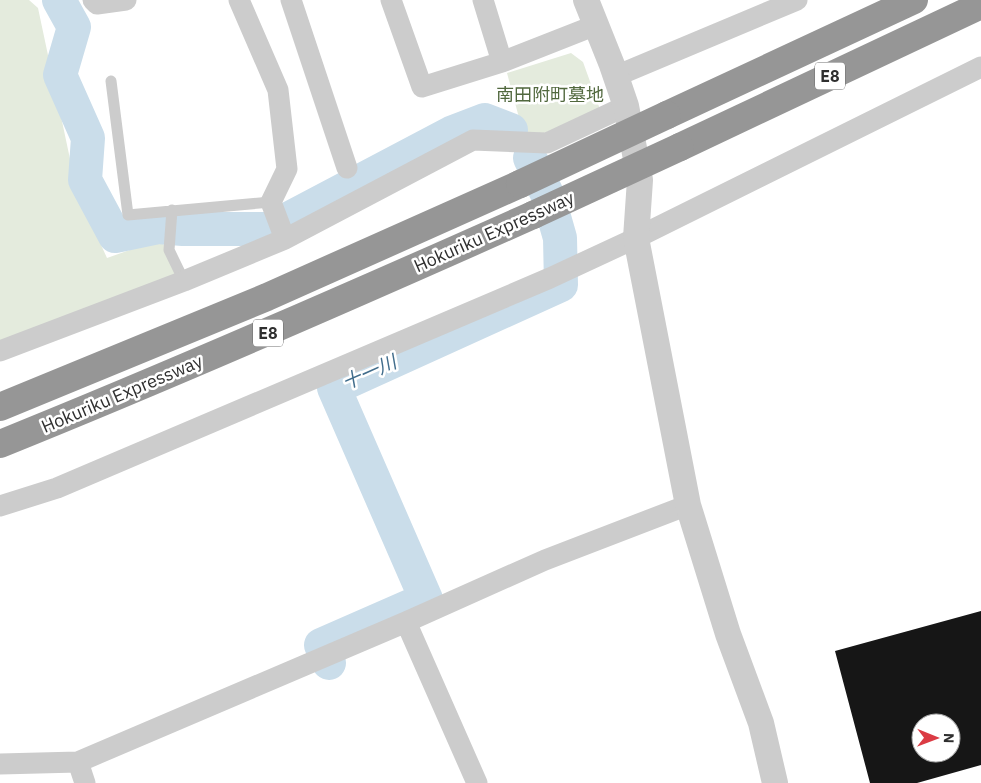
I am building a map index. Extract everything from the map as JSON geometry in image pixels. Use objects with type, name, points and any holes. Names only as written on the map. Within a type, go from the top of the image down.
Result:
[{"type":"highway","name":"Hokuriku Expressway","points":[[0,407],[267,297],[520,184],[914,0]]},
{"type":"highway","name":"Hokuriku Expressway","points":[[0,444],[263,335],[533,215],[981,5]]},
{"type":"street","points":[[94,0],[97,4],[126,0]]},
{"type":"street","points":[[239,0],[278,90],[287,169],[273,207],[284,236]]},
{"type":"street","points":[[291,0],[347,168]]},
{"type":"street","points":[[391,0],[422,87],[502,62],[596,25]]},
{"type":"street","points":[[484,0],[502,62]]},
{"type":"street","points":[[586,0],[626,106],[640,180],[636,238],[688,505],[728,634],[761,723],[775,783]]},
{"type":"street","points":[[616,76],[797,0]]},
{"type":"street","points":[[0,506],[57,488],[550,278],[636,238],[981,67]]},
{"type":"street","points":[[0,351],[184,281],[284,236],[473,140],[547,143],[626,106]]},
{"type":"street","points":[[0,764],[78,762],[406,622],[545,560],[688,505]]},
{"type":"street","points":[[406,622],[477,783]]},
{"type":"street","points":[[78,762],[85,783]]},
{"type":"lane","points":[[111,80],[128,214],[172,210],[273,207]]},
{"type":"lane","points":[[172,210],[169,250],[184,281]]},
{"type":"green space","points":[[0,0],[29,0],[38,8],[77,192],[107,258],[161,239],[181,280],[0,353]]},
{"type":"green space","name":"南田附町墓地","points":[[571,53],[583,62],[601,112],[525,140],[507,73]]},
{"type":"building","points":[[981,611],[981,765],[917,783],[870,783],[835,651]]},
{"type":"waterway","name":"十一川","points":[[59,0],[74,27],[60,75],[88,138],[85,180],[115,236],[158,227],[183,229],[269,229],[451,133],[485,120],[511,130]]},
{"type":"waterway","name":"十一川","points":[[329,663],[321,645],[426,599],[334,388],[561,285],[560,238],[548,196],[530,158]]}]
